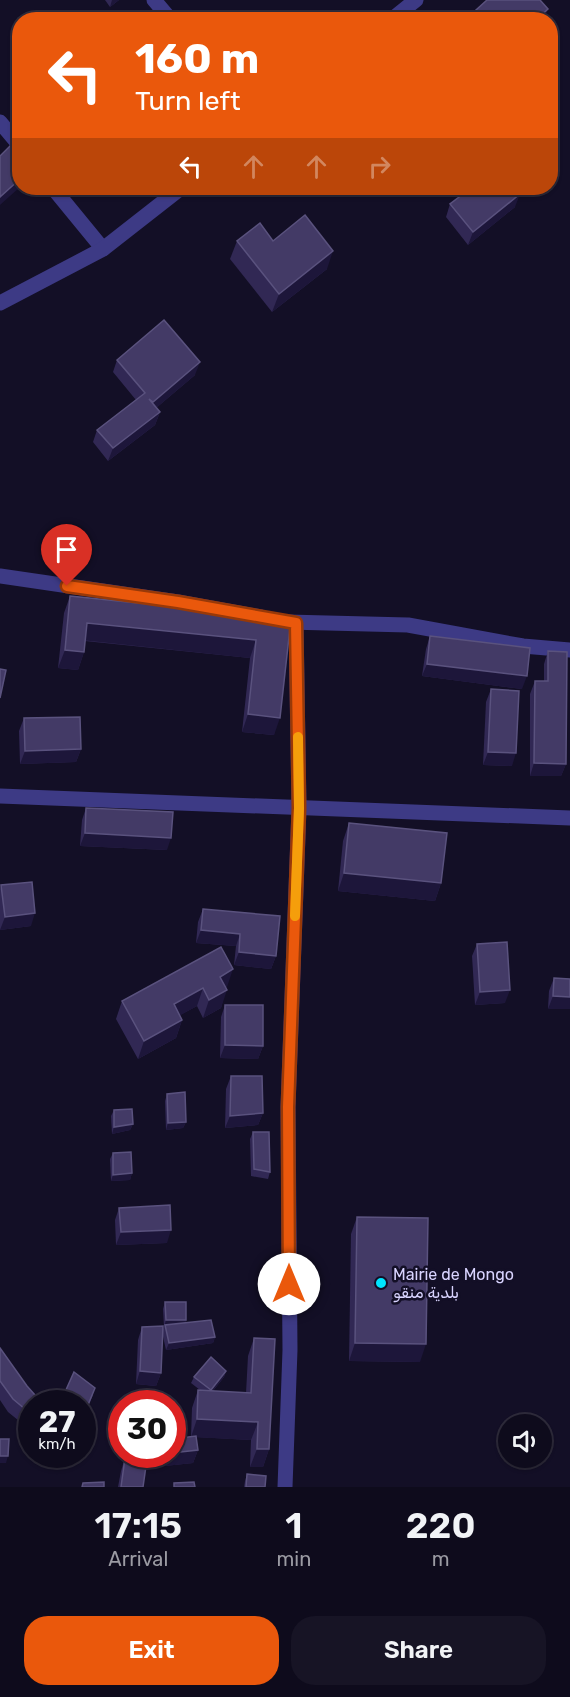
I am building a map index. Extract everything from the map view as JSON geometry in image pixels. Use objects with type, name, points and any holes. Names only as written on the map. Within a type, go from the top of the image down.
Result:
[{"type":"street","points":[[154,0],[164,12]]},
{"type":"street","points":[[401,12],[416,0]]},
{"type":"street","points":[[0,122],[12,136]]},
{"type":"street","points":[[59,195],[103,249]]},
{"type":"street","points":[[0,303],[103,249],[172,195]]},
{"type":"street","points":[[0,576],[178,602],[296,623],[408,625],[522,646],[570,650]]},
{"type":"street","points":[[285,1487],[290,1350],[288,1107],[299,808],[296,623]]},
{"type":"street","points":[[0,796],[570,818]]},
{"type":"building","points":[[487,0],[540,0],[548,9],[545,12],[474,12]]},
{"type":"building","points":[[10,146],[12,148],[12,186],[0,197],[0,156]]},
{"type":"building","points":[[462,195],[519,195],[473,232],[450,204]]},
{"type":"building","points":[[305,215],[333,251],[279,294],[237,241],[260,223],[273,241]]},
{"type":"building","points":[[164,320],[200,362],[153,402],[149,399],[160,412],[113,448],[97,430],[145,393],[117,360]]},
{"type":"building","points":[[70,596],[291,619],[280,718],[248,714],[256,640],[87,623],[84,652],[65,650]]},
{"type":"building","points":[[430,636],[530,648],[527,676],[427,664]]},
{"type":"building","points":[[548,651],[567,652],[566,764],[534,763],[535,681],[548,681]]},
{"type":"building","points":[[0,669],[6,670],[0,698]]},
{"type":"building","points":[[491,689],[519,691],[516,753],[488,752]]},
{"type":"building","points":[[80,717],[81,749],[25,751],[24,718]]},
{"type":"building","points":[[86,808],[173,812],[171,838],[85,833]]},
{"type":"building","points":[[349,823],[447,833],[441,883],[344,873]]},
{"type":"building","points":[[32,882],[35,913],[5,917],[1,885]]},
{"type":"building","points":[[203,909],[280,916],[276,956],[239,952],[240,934],[201,930]]},
{"type":"building","points":[[507,942],[510,990],[480,992],[477,944]]},
{"type":"building","points":[[221,947],[233,969],[220,977],[227,990],[209,1000],[203,988],[174,1004],[182,1020],[144,1041],[122,1001]]},
{"type":"building","points":[[554,978],[570,979],[570,997],[553,996]]},
{"type":"building","points":[[225,1005],[263,1005],[263,1046],[225,1045]]},
{"type":"building","points":[[231,1076],[262,1076],[263,1113],[230,1116]]},
{"type":"building","points":[[185,1092],[186,1122],[168,1123],[167,1094]]},
{"type":"building","points":[[132,1109],[133,1124],[114,1127],[114,1110]]},
{"type":"building","points":[[253,1132],[269,1132],[270,1172],[254,1169]]},
{"type":"building","points":[[131,1152],[132,1173],[113,1175],[113,1153]]},
{"type":"building","points":[[170,1205],[171,1230],[121,1232],[119,1208]]},
{"type":"building","points":[[357,1217],[428,1218],[426,1344],[355,1343]]},
{"type":"building","points":[[165,1302],[186,1302],[186,1320],[166,1320]]},
{"type":"building","points":[[211,1320],[215,1337],[169,1343],[165,1325]]},
{"type":"building","points":[[163,1326],[161,1373],[140,1371],[142,1327]]},
{"type":"building","points":[[254,1338],[275,1339],[269,1449],[257,1449],[258,1422],[197,1419],[198,1390],[251,1393]]},
{"type":"building","points":[[0,1348],[31,1390],[18,1390],[18,1403],[0,1381]]},
{"type":"building","points":[[211,1357],[226,1371],[211,1390],[194,1377]]},
{"type":"building","points":[[74,1372],[95,1388],[94,1390],[66,1390]]},
{"type":"building","points":[[196,1436],[198,1450],[186,1451],[186,1437]]},
{"type":"building","points":[[0,1439],[9,1439],[8,1456],[0,1456]]},
{"type":"building","points":[[124,1468],[146,1468],[143,1487],[121,1487]]},
{"type":"building","points":[[247,1474],[266,1476],[265,1487],[246,1487]]},
{"type":"building","points":[[104,1482],[104,1487],[82,1487],[83,1483]]},
{"type":"building","points":[[194,1482],[195,1487],[174,1487],[174,1483]]},
{"type":"slow traffic","points":[[295,916],[299,808],[298,737]]},
{"type":"place","name":"Mairie de Mongo بلدية منقو","points":[[381,1283]]},
{"type":"route","points":[[67,586],[178,602],[296,623],[299,808],[288,1107],[289,1284]]}]
